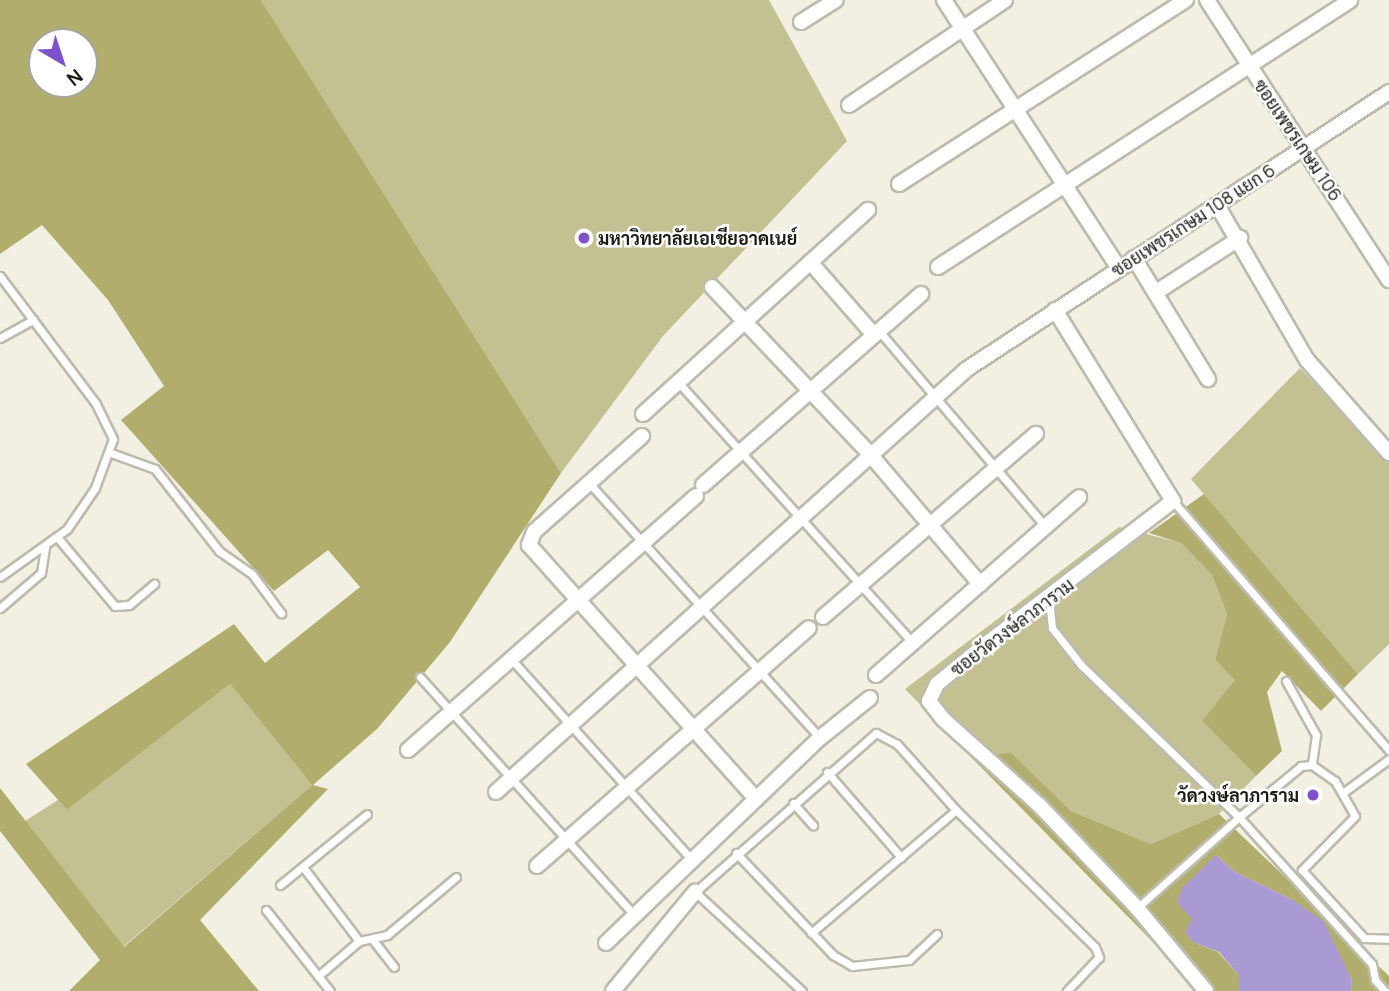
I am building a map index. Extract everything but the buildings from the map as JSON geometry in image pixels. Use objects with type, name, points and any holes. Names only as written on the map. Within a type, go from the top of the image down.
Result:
[{"type":"street","points":[[801,22],[836,0]]},
{"type":"street","points":[[944,0],[1119,268]]},
{"type":"street","points":[[849,105],[1005,0]]},
{"type":"street","points":[[899,184],[1185,0]]},
{"type":"street","name":"ซอยเพชรเกษม 106","points":[[1206,0],[1248,67],[1306,148],[1389,280]]},
{"type":"street","points":[[938,267],[1350,0]]},
{"type":"street","name":"ซอยเพชรเกษม 108 แยก 6","points":[[496,792],[869,453],[937,400],[967,369],[1134,258],[1388,96]]},
{"type":"street","points":[[1217,205],[1240,238],[1307,360],[1389,453]]},
{"type":"street","points":[[643,414],[868,210]]},
{"type":"street","points":[[1157,291],[1240,238]]},
{"type":"street","points":[[1134,258],[1157,291],[1208,379]]},
{"type":"street","points":[[810,262],[876,333]]},
{"type":"street","points":[[712,287],[808,392],[869,453],[926,526],[980,584]]},
{"type":"street","points":[[408,750],[453,714],[741,451],[921,294]]},
{"type":"street","points":[[1055,310],[1173,501]]},
{"type":"street","points":[[823,617],[1036,434]]},
{"type":"street","points":[[642,436],[528,539],[636,667],[756,799]]},
{"type":"street","points":[[876,675],[1079,497]]},
{"type":"street","name":"ซอยวัดวงษ์ลาภาราม","points":[[1173,501],[937,684],[929,701],[943,719],[1040,805],[1137,908],[1206,991]]},
{"type":"street","points":[[537,866],[808,628]]},
{"type":"street","points":[[606,943],[820,738],[870,698]]},
{"type":"street","points":[[613,991],[695,892]]},
{"type":"lane","points":[[0,276],[96,404],[113,439],[111,453],[80,511],[45,547],[0,577]]},
{"type":"lane","points":[[0,338],[33,320]]},
{"type":"lane","points":[[876,333],[1046,527]]},
{"type":"lane","points":[[678,382],[913,643]]},
{"type":"lane","points":[[111,453],[155,469],[219,551],[252,574],[281,613]]},
{"type":"lane","points":[[589,483],[820,738]]},
{"type":"lane","points":[[1173,501],[1389,750]]},
{"type":"lane","points":[[57,537],[115,606],[129,604],[154,584]]},
{"type":"lane","points":[[0,608],[41,573],[45,547]]},
{"type":"lane","points":[[1049,599],[1052,628],[1080,665],[1239,817],[1372,964],[1374,980],[1385,991]]},
{"type":"lane","points":[[512,660],[692,860]]},
{"type":"lane","points":[[420,677],[635,916]]},
{"type":"lane","points":[[1286,681],[1316,735],[1312,765]]},
{"type":"lane","points":[[802,991],[695,892],[867,737],[885,735],[956,810],[1095,947],[1099,957],[1067,991]]},
{"type":"lane","points":[[1344,792],[1389,760]]},
{"type":"lane","points":[[1137,908],[1293,771],[1312,765]]},
{"type":"lane","points":[[1312,765],[1344,792],[1355,816],[1302,870],[1364,938],[1389,939]]},
{"type":"lane","points":[[827,772],[901,857]]},
{"type":"lane","points":[[793,803],[813,825]]},
{"type":"lane","points":[[811,933],[956,810]]},
{"type":"lane","points":[[280,885],[368,814]]},
{"type":"lane","points":[[736,853],[833,955],[852,966],[909,960],[937,934]]},
{"type":"lane","points":[[303,867],[359,941]]},
{"type":"lane","points":[[318,976],[359,941],[387,935],[456,877]]},
{"type":"lane","points":[[266,910],[330,991]]},
{"type":"lane","points":[[373,940],[394,967]]},
{"type":"shaded area","points":[[0,0],[261,0],[561,473],[450,642],[377,729],[313,785],[328,789],[200,920],[259,991],[69,991],[100,960],[0,831],[0,788],[124,947],[312,785],[230,684],[67,810],[26,764],[234,624],[265,663],[360,587],[328,550],[274,591],[121,420],[164,386],[108,300],[42,225],[0,254]]},
{"type":"shaded area","name":"มหาวิทยาลัยเอเชียอาคเนย์","points":[[261,0],[769,0],[847,141],[663,336],[561,473]]},
{"type":"shaded area","points":[[1300,368],[1389,463],[1389,644],[1358,674],[1191,479]]},
{"type":"shaded area","points":[[1204,494],[1358,674],[1321,711],[1282,671],[1267,692],[1282,751],[1256,776],[1202,721],[1235,680],[1215,660],[1227,614],[1212,575],[1181,543],[1149,533]]},
{"type":"shaded area","points":[[1119,527],[1181,543],[1212,575],[1227,614],[1215,660],[1236,680],[1202,721],[1256,776],[1219,814],[1151,844],[1071,811],[1011,754],[971,757],[905,689]]},
{"type":"shaded area","points":[[230,684],[312,785],[123,947],[25,821],[58,800],[67,810]]},
{"type":"shaded area","points":[[1011,753],[1071,811],[1151,844],[1219,814],[1389,976],[1389,991],[1351,991],[1352,979],[1293,900],[1235,872],[1216,855],[1192,919],[1193,942],[1218,952],[1239,975],[1239,991],[1201,991],[971,757]]},
{"type":"shaded area","points":[[1216,855],[1235,872],[1293,900],[1324,922],[1352,980],[1351,991],[1239,991],[1239,975],[1219,952],[1193,942],[1185,932],[1192,919],[1177,902],[1182,888]]},
{"type":"place","name":"มหาวิทยาลัยเอเชียอาคเนย์","points":[[584,238]]},
{"type":"place","name":"วัดวงษ์ลาภาราม","points":[[1313,795]]}]
